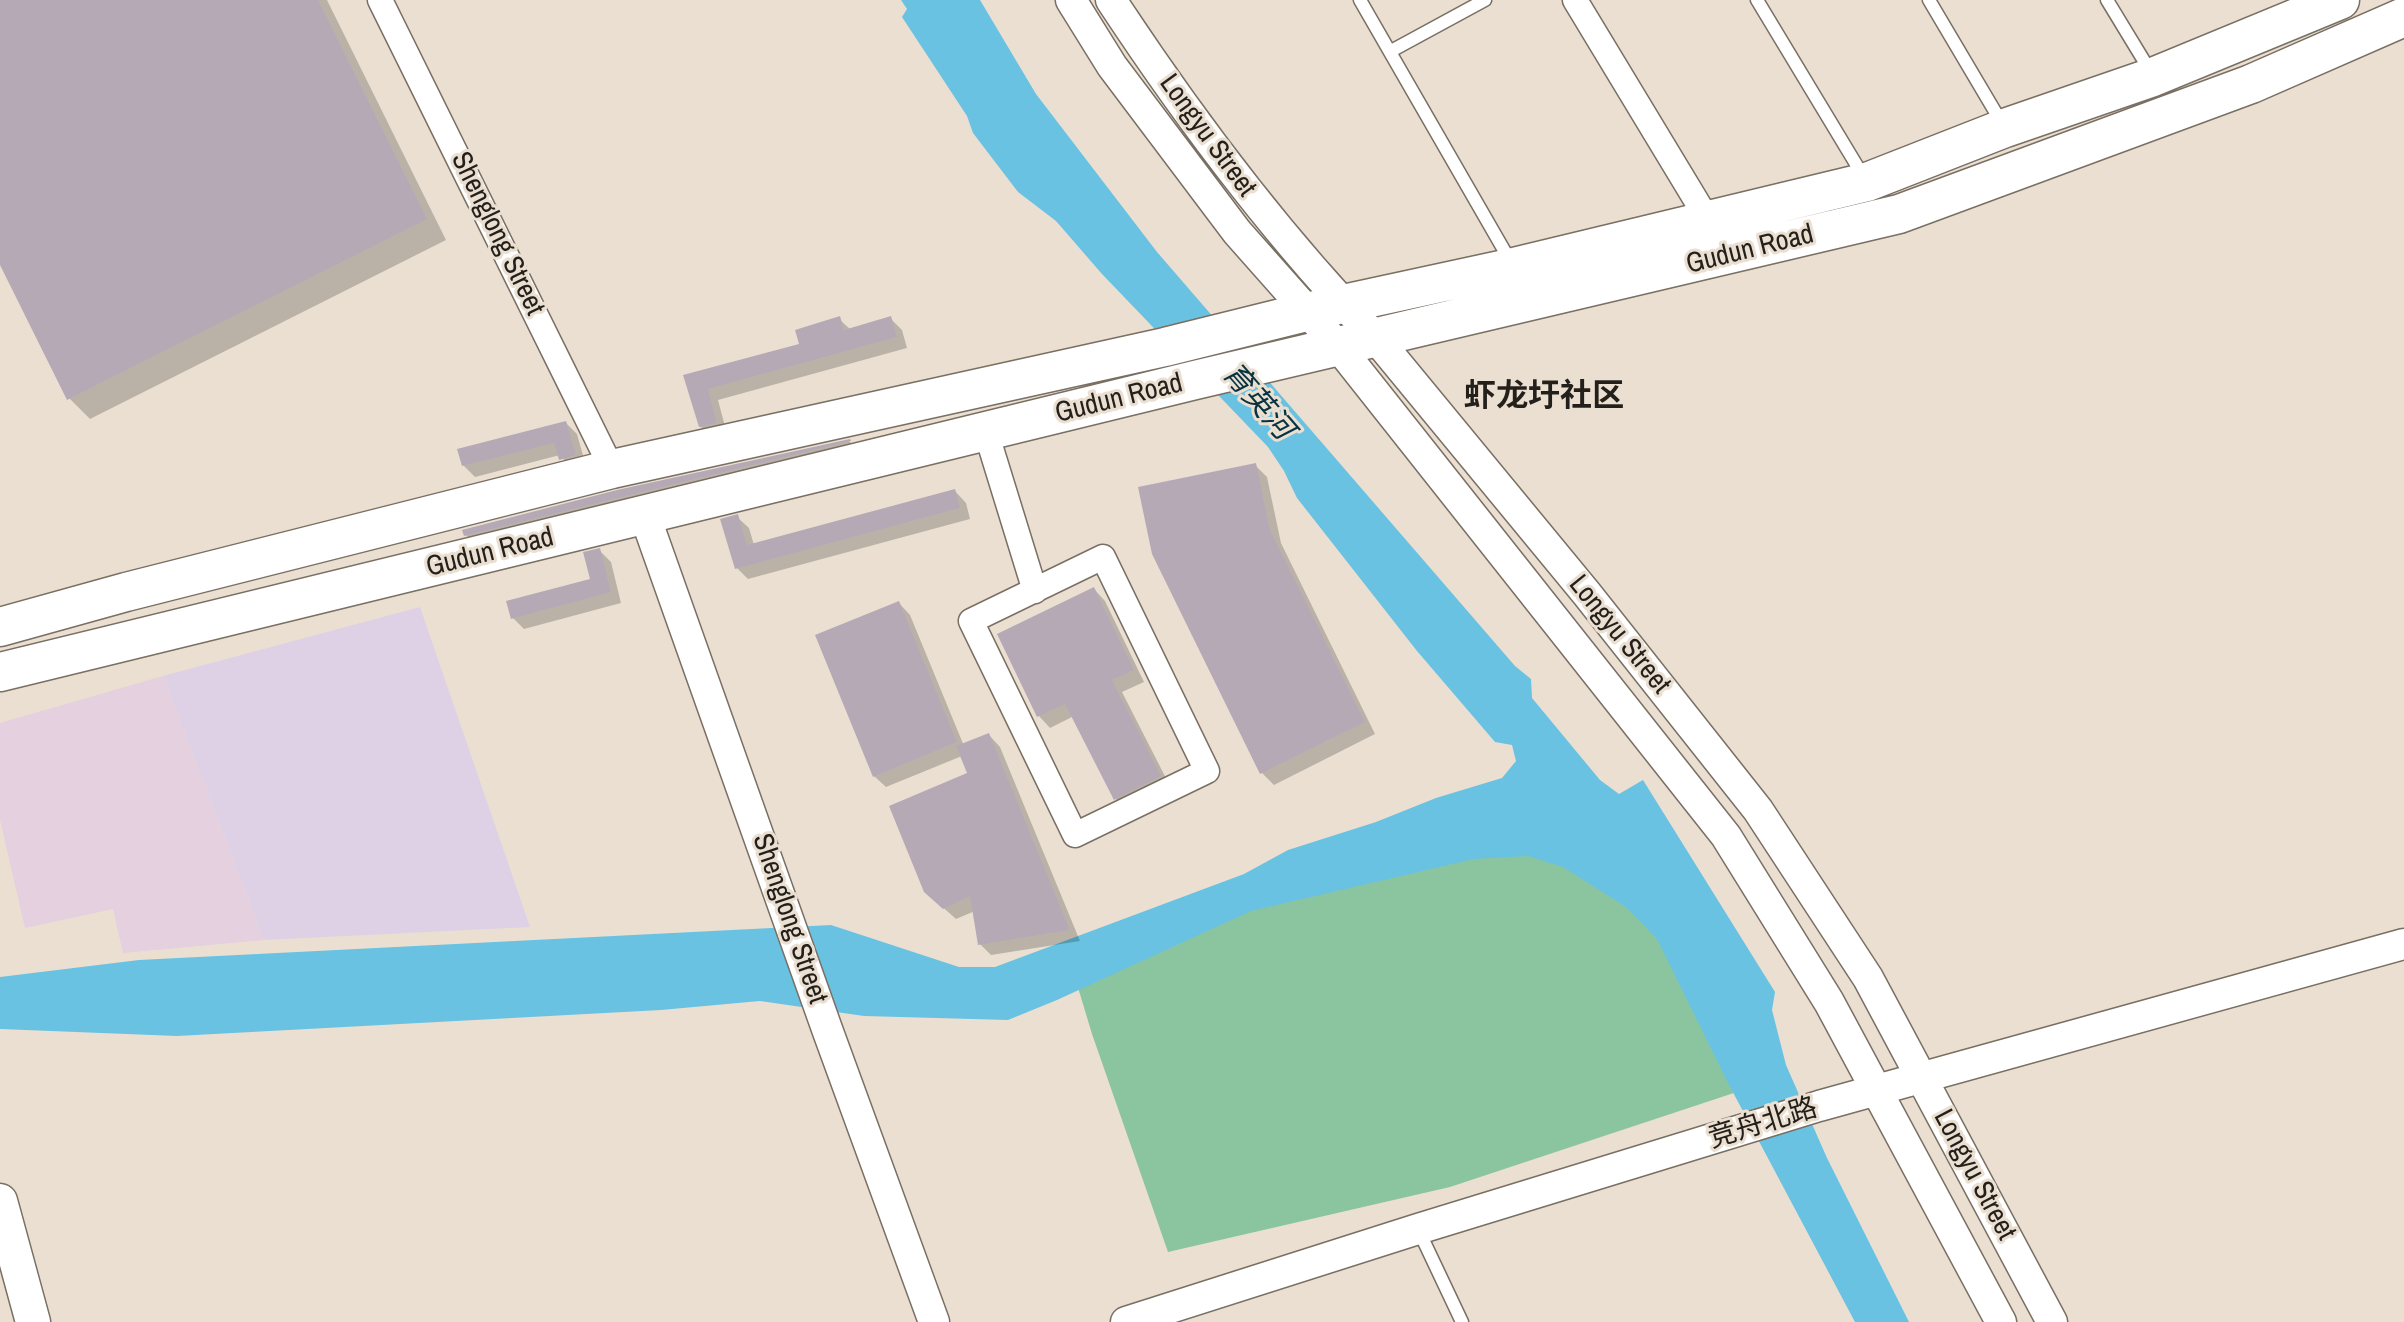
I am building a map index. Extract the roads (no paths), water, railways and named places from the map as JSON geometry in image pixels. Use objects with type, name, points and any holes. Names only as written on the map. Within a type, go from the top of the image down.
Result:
[{"type":"main road","name":"Gudun Road","points":[[0,627],[612,469],[1165,347],[1867,182],[2005,128],[2153,77],[2340,0]]},
{"type":"main road","name":"Gudun Road","points":[[0,672],[1195,380],[1899,214],[2251,84],[2404,17]]},
{"type":"main road","points":[[0,1201],[33,1322]]},
{"type":"street","name":"Shenglong Street","points":[[380,0],[612,469]]},
{"type":"street","name":"Longyu Street","points":[[1071,0],[1112,66],[1227,219],[1338,346],[1726,836],[1829,1002],[2001,1322]]},
{"type":"street","name":"Longyu Street","points":[[1111,0],[1263,213],[1376,338],[1587,594],[1758,810],[1868,978],[2052,1322]]},
{"type":"street","points":[[1575,0],[1708,220]]},
{"type":"street","points":[[986,432],[1035,591]]},
{"type":"street","name":"Shenglong Street","points":[[645,516],[934,1322]]},
{"type":"street","points":[[1103,557],[1207,771],[1075,835],[971,621],[1035,591],[1103,557]]},
{"type":"street","name":"竞舟北路","points":[[1126,1322],[1819,1106],[2404,944]]},
{"type":"lane","points":[[1360,0],[1514,267]]},
{"type":"lane","points":[[1391,51],[1485,0]]},
{"type":"lane","points":[[1757,0],[1867,182]]},
{"type":"lane","points":[[1929,0],[2005,128]]},
{"type":"lane","points":[[2107,0],[2153,77]]},
{"type":"lane","points":[[1418,1229],[1462,1322]]},
{"type":"water","name":"育英河","points":[[901,0],[980,0],[1036,94],[1157,252],[1515,666],[1531,679],[1532,698],[1600,780],[1619,794],[1643,780],[1775,992],[1772,1010],[1786,1065],[1827,1158],[1909,1322],[1855,1322],[1728,1083],[1657,939],[1626,907],[1563,867],[1528,856],[1474,859],[1251,911],[1008,1020],[864,1016],[760,1001],[661,1010],[177,1036],[0,1029],[0,977],[139,960],[831,925],[959,967],[995,967],[1244,874],[1288,850],[1502,778],[1516,761],[1512,745],[1495,742],[1417,651],[1297,498],[1268,447],[1102,274],[1056,221],[1018,192],[973,133],[967,116],[902,17],[907,9]]},
{"type":"district","name":"虾龙圩社区","points":[[1544,397]]}]
